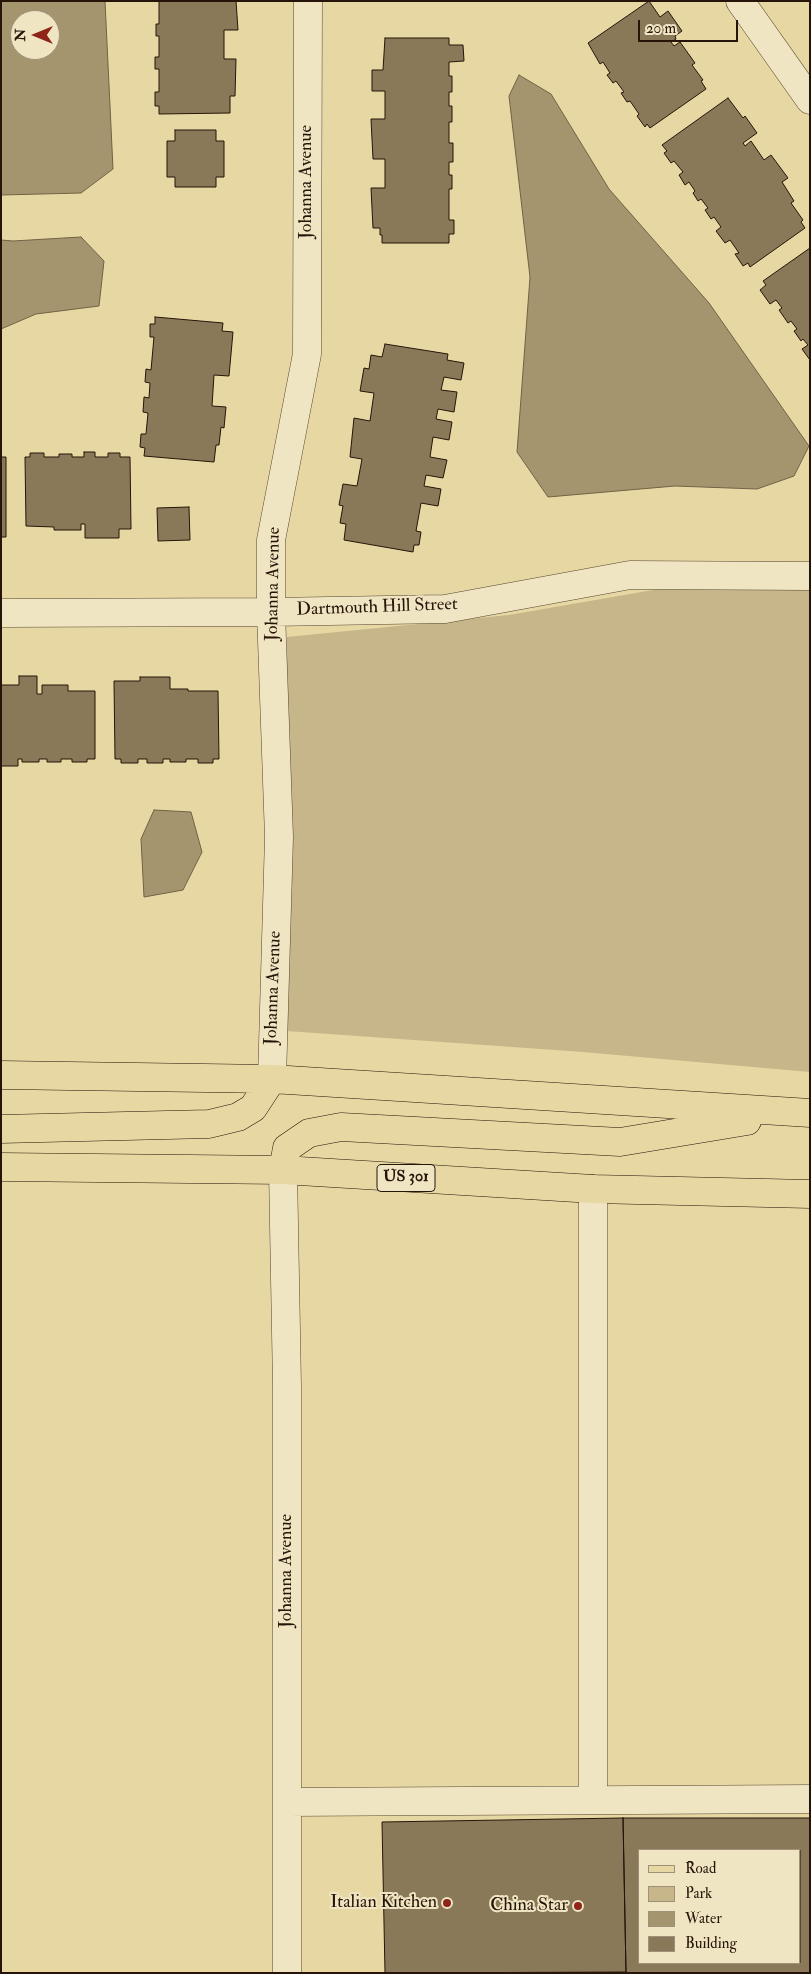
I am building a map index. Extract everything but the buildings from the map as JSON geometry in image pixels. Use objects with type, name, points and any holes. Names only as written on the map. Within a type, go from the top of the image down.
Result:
[{"type":"main road","points":[[1,1075],[272,1079],[802,1113]]},
{"type":"main road","points":[[1,1129],[209,1124],[238,1117],[253,1108],[272,1079]]},
{"type":"main road","points":[[283,1170],[287,1148],[309,1133],[341,1128],[620,1142],[802,1113]]},
{"type":"main road","name":"US 301","points":[[1,1167],[283,1170],[594,1189],[810,1194]]},
{"type":"street","name":"Johanna Avenue","points":[[272,1079],[279,837],[271,612],[271,540],[307,354],[308,1]]},
{"type":"street","points":[[740,1],[810,100]]},
{"type":"street","name":"Dartmouth Hill Street","points":[[1,613],[445,609],[630,576],[810,576]]},
{"type":"street","name":"Johanna Avenue","points":[[283,1170],[287,1386],[287,1973]]},
{"type":"street","points":[[594,1189],[594,1800]]},
{"type":"street","points":[[287,1802],[810,1799]]},
{"type":"green space","points":[[699,582],[810,583],[810,1072],[583,1052],[287,1031],[287,637],[509,615]]},
{"type":"water","points":[[1,1],[105,1],[113,169],[81,193],[1,195]]},
{"type":"water","points":[[519,75],[551,94],[609,189],[709,303],[809,446],[794,476],[757,489],[675,486],[548,497],[517,452],[530,277],[509,96]]},
{"type":"water","points":[[81,237],[104,261],[99,306],[36,314],[1,329],[1,240]]},
{"type":"water","points":[[154,810],[191,812],[202,852],[183,890],[144,897],[141,839]]},
{"type":"place","name":"Italian Kitchen","points":[[447,1903]]},
{"type":"place","name":"China Star","points":[[578,1906]]}]
